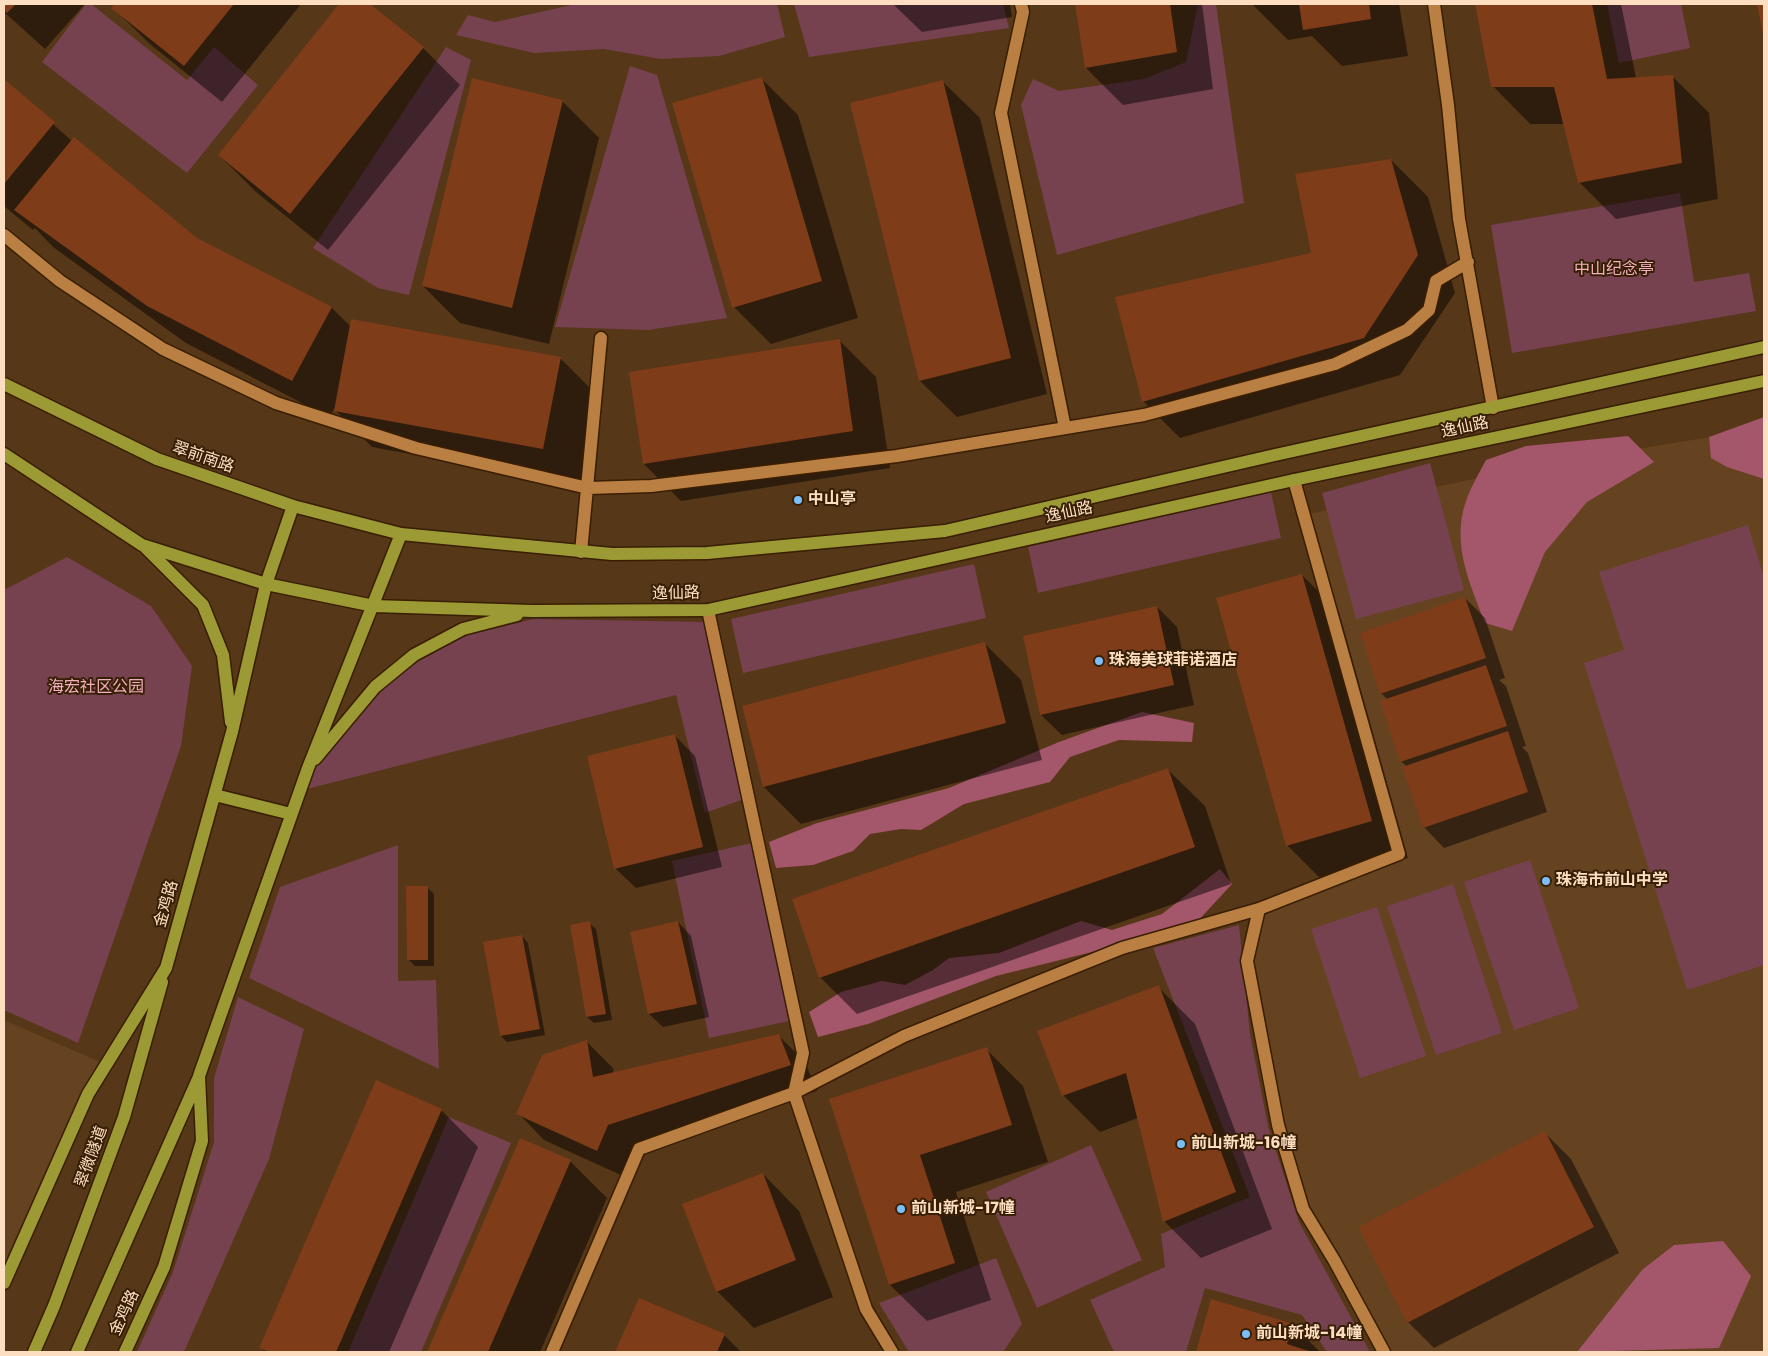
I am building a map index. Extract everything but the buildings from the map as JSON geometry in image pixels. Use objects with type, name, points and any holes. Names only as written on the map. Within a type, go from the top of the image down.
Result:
[{"type":"main road","name":"逸仙路","points":[[401,534],[612,554],[707,553],[945,531],[1764,347]]},
{"type":"main road","name":"逸仙路","points":[[374,606],[532,611],[708,610],[1294,480],[1764,381]]},
{"type":"main road","name":"翠前南路","points":[[4,384],[157,459],[293,506],[401,534]]},
{"type":"main road","points":[[4,454],[142,544],[203,605],[223,655],[232,732]]},
{"type":"main road","name":"金鸡路","points":[[4,1283],[88,1094],[166,968],[232,732],[266,584],[293,506]]},
{"type":"main road","name":"金鸡路","points":[[125,1352],[164,1267],[202,1141],[199,1076],[308,768],[374,606],[401,534]]},
{"type":"main road","points":[[142,544],[266,584],[374,606]]},
{"type":"main road","points":[[308,768],[375,687],[414,655],[463,629],[532,611]]},
{"type":"main road","points":[[214,795],[291,814]]},
{"type":"main road","name":"翠微隧道","points":[[34,1352],[54,1306],[124,1117],[166,968]]},
{"type":"main road","points":[[77,1352],[199,1076]]},
{"type":"street","points":[[1022,4],[1023,12],[1001,113],[1065,428]]},
{"type":"street","points":[[1434,4],[1448,105],[1459,219],[1493,408]]},
{"type":"street","points":[[4,235],[60,281],[163,349],[276,404],[416,448],[588,488],[651,486],[897,456],[1144,415],[1335,364],[1407,330],[1429,310],[1436,281],[1468,262]]},
{"type":"street","points":[[582,552],[601,338]]},
{"type":"street","points":[[552,1352],[639,1149],[794,1093],[904,1036],[1122,948],[1259,909],[1398,854],[1294,480]]},
{"type":"street","points":[[708,610],[803,1054],[794,1093],[866,1309],[892,1352]]},
{"type":"street","points":[[1259,909],[1247,960],[1278,1125],[1303,1209],[1334,1260],[1384,1352]]},
{"type":"shaded area","points":[[1764,417],[1764,479],[1727,467],[1711,458],[1709,437]]},
{"type":"shaded area","name":"珠海市前山中学","points":[[1764,428],[1764,1352],[1384,1352],[1303,1209],[1247,961],[1259,909],[1398,853],[1304,515],[1535,466]]},
{"type":"shaded area","points":[[1628,436],[1654,462],[1587,502],[1545,552],[1512,631],[1485,623],[1464,564],[1461,533],[1466,501],[1486,460],[1526,446]]},
{"type":"shaded area","points":[[1142,712],[1194,723],[1192,742],[1119,740],[1070,757],[1050,782],[964,804],[921,830],[901,829],[870,834],[853,851],[813,865],[776,868],[769,842],[817,823],[949,788],[1059,742]]},
{"type":"shaded area","points":[[1220,869],[1232,884],[1196,923],[1112,947],[996,976],[868,1024],[818,1037],[809,1012],[841,992],[882,981],[905,985],[933,970],[949,958],[999,953],[1081,921],[1112,930],[1162,914]]},
{"type":"shaded area","points":[[4,1020],[100,1062],[4,1276]]},
{"type":"shaded area","points":[[1723,1241],[1751,1276],[1719,1348],[1577,1352],[1642,1270],[1674,1245]]},
{"type":"green space","points":[[86,4],[91,4],[187,80],[214,47],[258,85],[187,173],[42,62]]},
{"type":"green space","points":[[576,4],[777,4],[785,37],[719,56],[661,59],[604,49],[534,53],[456,35],[468,15],[495,22]]},
{"type":"green space","points":[[794,4],[1003,4],[1009,28],[809,57]]},
{"type":"green space","points":[[1198,4],[1216,4],[1244,203],[1057,255],[1021,105],[1033,79],[1059,91],[1144,79],[1186,62]]},
{"type":"green space","points":[[1607,4],[1681,4],[1690,48],[1619,63]]},
{"type":"green space","points":[[446,47],[471,60],[409,295],[378,288],[313,248]]},
{"type":"green space","points":[[630,66],[657,75],[727,318],[648,330],[555,327]]},
{"type":"green space","name":"中山纪念亭","points":[[1680,193],[1694,282],[1749,273],[1756,311],[1512,353],[1491,225]]},
{"type":"green space","points":[[1430,463],[1464,590],[1356,619],[1322,493]]},
{"type":"green space","points":[[1271,492],[1281,538],[1038,593],[1028,547]]},
{"type":"green space","points":[[1748,525],[1764,578],[1764,965],[1687,990],[1584,663],[1624,650],[1599,572]]},
{"type":"green space","name":"海宏社区公园","points":[[67,557],[151,606],[192,666],[181,746],[78,1043],[4,1010],[4,590]]},
{"type":"green space","points":[[974,564],[986,618],[743,673],[731,619]]},
{"type":"green space","points":[[534,619],[706,622],[744,799],[705,813],[676,695],[307,789],[315,769],[381,691],[419,661],[467,635]]},
{"type":"green space","points":[[752,843],[789,1021],[709,1038],[672,861]]},
{"type":"green space","points":[[398,845],[398,981],[436,980],[439,1069],[249,978],[280,887]]},
{"type":"green space","points":[[1530,860],[1579,1008],[1514,1030],[1464,882]]},
{"type":"green space","points":[[1453,884],[1502,1033],[1436,1055],[1387,906]]},
{"type":"green space","points":[[1377,907],[1426,1056],[1360,1078],[1311,929]]},
{"type":"green space","points":[[1239,925],[1250,1034],[1268,1126],[1299,1222],[1370,1352],[1327,1352],[1302,1315],[1205,1288],[1186,1352],[1114,1352],[1090,1300],[1165,1267],[1161,1234],[1250,1197],[1153,948]]},
{"type":"green space","points":[[238,997],[304,1029],[269,1159],[184,1352],[137,1352],[173,1272],[214,1142],[214,1078]]},
{"type":"green space","points":[[449,1117],[511,1143],[421,1352],[348,1352]]},
{"type":"green space","points":[[1091,1145],[1142,1260],[1037,1308],[986,1192]]},
{"type":"green space","points":[[996,1258],[1022,1324],[1003,1352],[909,1352],[879,1303]]},
{"type":"place","name":"中山亭","points":[[798,500]]},
{"type":"place","name":"珠海美球菲诺酒店","points":[[1099,661]]},
{"type":"place","name":"珠海市前山中学","points":[[1546,881]]},
{"type":"place","name":"前山新城-16幢","points":[[1181,1144]]},
{"type":"place","name":"前山新城-17幢","points":[[901,1209]]},
{"type":"place","name":"前山新城-14幢","points":[[1246,1334]]}]
